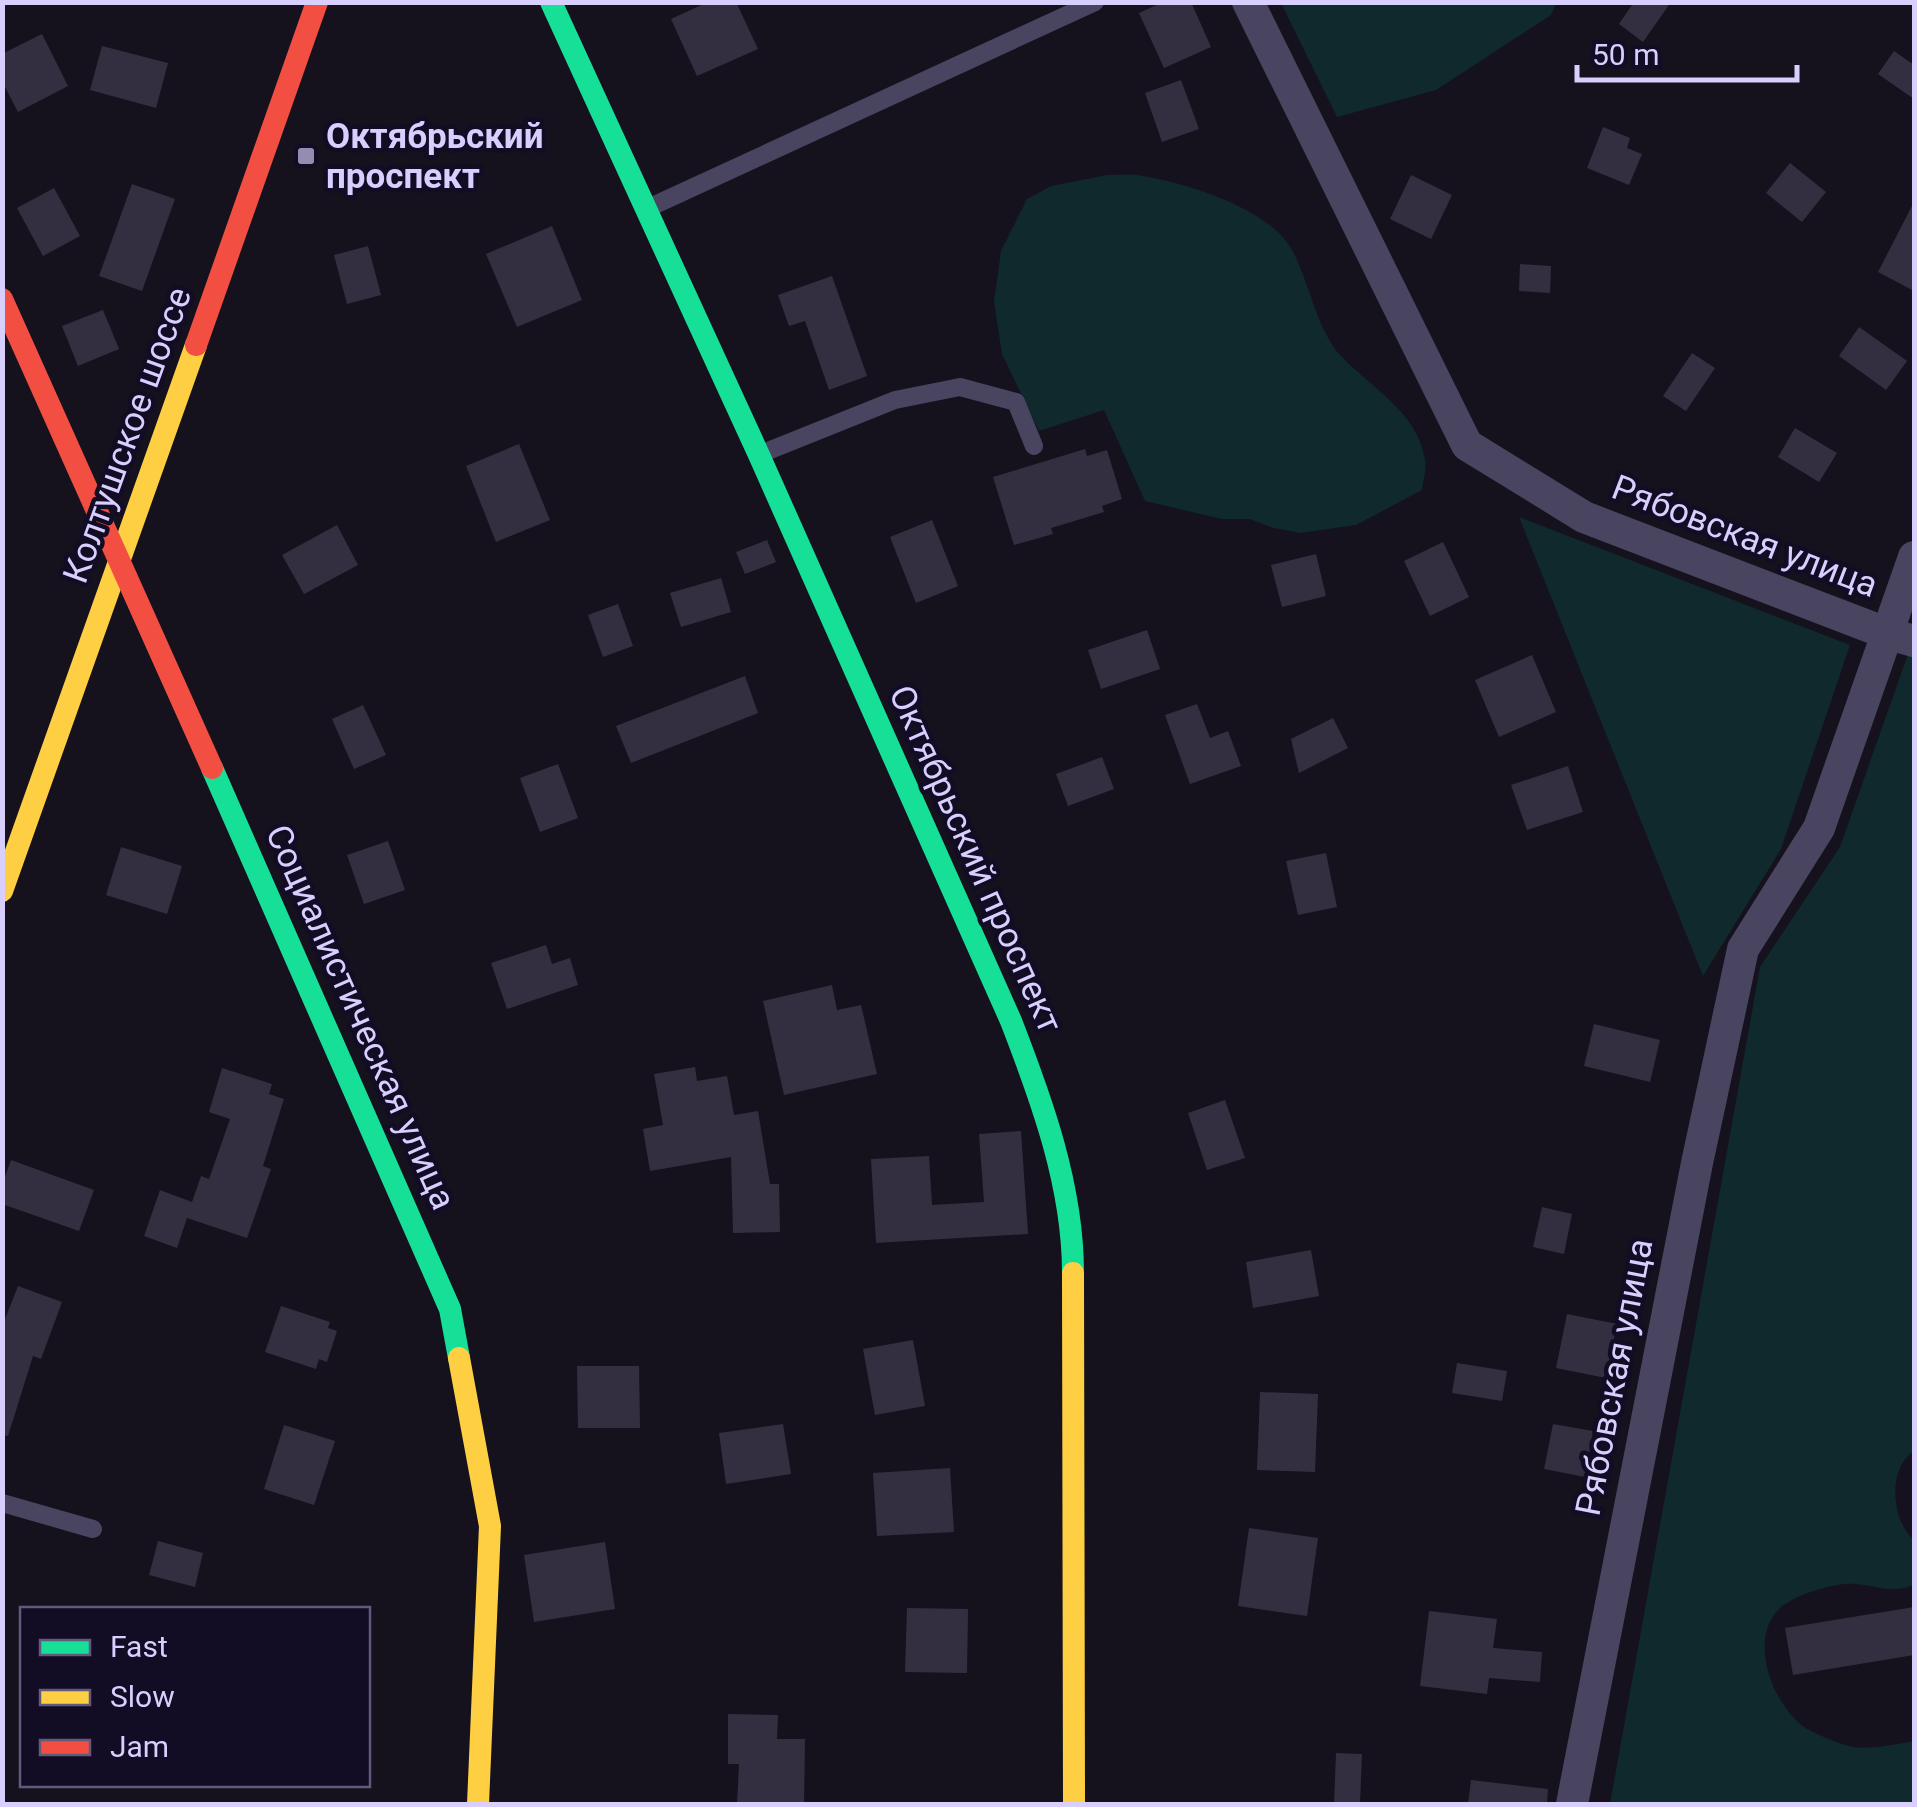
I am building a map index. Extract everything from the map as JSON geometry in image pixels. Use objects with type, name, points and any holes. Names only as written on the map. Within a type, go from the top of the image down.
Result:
[{"type":"street","name":"Колтушское шоссе","points":[[2,891],[317,2]]},
{"type":"street","name":"Октябрьский проспект","points":[[551,2],[759,455],[1011,1021],[1042,1101],[1063,1184],[1073,1262],[1074,1804]]},
{"type":"street","name":"Рябовская улица","points":[[1248,2],[1467,445],[1584,517],[1900,637],[1818,828],[1743,949],[1697,1162],[1572,1804]]},
{"type":"street","name":"Социалистическая улица","points":[[2,299],[450,1309],[490,1526],[478,1804]]},
{"type":"street","points":[[1900,637],[1914,557]]},
{"type":"lane","points":[[646,209],[1095,2]]},
{"type":"lane","points":[[759,455],[895,400],[960,387],[1016,402],[1034,446]]},
{"type":"lane","points":[[2,1503],[93,1529]]},
{"type":"green space","points":[[1281,3],[1556,3],[1551,15],[1436,90],[1337,117]]},
{"type":"green space","points":[[1107,175],[1138,175],[1201,191],[1245,210],[1281,235],[1298,263],[1331,344],[1413,428],[1425,460],[1422,490],[1356,525],[1300,533],[1250,519],[1222,519],[1145,501],[1104,410],[1039,431],[1002,354],[994,302],[1001,251],[1027,199],[1051,186]]},
{"type":"green space","points":[[1519,517],[1850,645],[1781,849],[1703,976]]},
{"type":"green space","points":[[1908,654],[1914,656],[1914,1451],[1899,1469],[1895,1494],[1900,1520],[1914,1540],[1914,1584],[1892,1589],[1836,1585],[1792,1600],[1777,1611],[1769,1624],[1765,1656],[1774,1689],[1793,1717],[1808,1730],[1860,1748],[1914,1741],[1914,1804],[1610,1804],[1760,967],[1840,847]]},
{"type":"building","points":[[708,2],[736,2],[758,49],[697,76],[671,19]]},
{"type":"building","points":[[1163,2],[1191,2],[1211,47],[1164,68],[1139,13]]},
{"type":"building","points":[[1634,2],[1671,2],[1643,42],[1619,24]]},
{"type":"building","points":[[42,34],[68,86],[18,112],[2,81],[2,54]]},
{"type":"building","points":[[102,46],[168,63],[156,108],[90,90]]},
{"type":"building","points":[[1894,51],[1914,65],[1914,99],[1878,74]]},
{"type":"building","points":[[1181,80],[1199,129],[1162,142],[1145,93]]},
{"type":"building","points":[[1603,127],[1630,138],[1627,148],[1642,154],[1629,185],[1587,168]]},
{"type":"building","points":[[1790,163],[1826,192],[1802,222],[1766,193]]},
{"type":"building","points":[[1411,175],[1452,195],[1431,239],[1390,219]]},
{"type":"building","points":[[132,184],[175,199],[142,291],[99,276]]},
{"type":"building","points":[[54,188],[80,236],[43,256],[17,208]]},
{"type":"building","points":[[1914,202],[1914,291],[1878,272]]},
{"type":"building","points":[[552,226],[582,300],[517,327],[486,254]]},
{"type":"building","points":[[368,246],[381,295],[347,304],[334,255]]},
{"type":"building","points":[[1520,264],[1551,266],[1550,293],[1519,291]]},
{"type":"building","points":[[832,276],[867,376],[829,390],[805,321],[789,326],[778,295]]},
{"type":"building","points":[[103,310],[119,349],[78,366],[62,326]]},
{"type":"building","points":[[1859,327],[1907,361],[1886,390],[1839,356]]},
{"type":"building","points":[[1692,353],[1715,368],[1686,411],[1663,396]]},
{"type":"building","points":[[1795,428],[1837,453],[1819,482],[1778,457]]},
{"type":"building","points":[[519,444],[550,520],[496,542],[466,466]]},
{"type":"building","points":[[1085,449],[1087,456],[1107,450],[1122,499],[1102,506],[1104,512],[1051,528],[1053,534],[1014,545],[993,477]]},
{"type":"building","points":[[932,520],[958,586],[916,603],[890,537]]},
{"type":"building","points":[[337,525],[358,565],[304,594],[282,555]]},
{"type":"building","points":[[767,540],[776,562],[745,574],[736,552]]},
{"type":"building","points":[[1443,542],[1469,597],[1430,616],[1404,561]]},
{"type":"building","points":[[1316,554],[1326,596],[1282,607],[1271,565]]},
{"type":"building","points":[[721,578],[731,612],[681,627],[670,593]]},
{"type":"building","points":[[618,604],[633,646],[603,657],[588,615]]},
{"type":"building","points":[[1147,630],[1160,669],[1101,689],[1088,650]]},
{"type":"building","points":[[1532,655],[1556,712],[1499,737],[1475,680]]},
{"type":"building","points":[[745,676],[758,713],[631,763],[616,726]]},
{"type":"building","points":[[1197,704],[1210,738],[1228,731],[1241,766],[1190,784],[1165,715]]},
{"type":"building","points":[[363,705],[386,755],[354,769],[332,719]]},
{"type":"building","points":[[1333,718],[1348,748],[1299,773],[1291,739]]},
{"type":"building","points":[[1102,757],[1114,789],[1068,806],[1056,774]]},
{"type":"building","points":[[558,764],[578,818],[540,832],[520,778]]},
{"type":"building","points":[[1568,766],[1583,812],[1527,830],[1511,785]]},
{"type":"building","points":[[388,841],[405,890],[364,904],[347,855]]},
{"type":"building","points":[[121,847],[182,866],[167,914],[106,895]]},
{"type":"building","points":[[1326,853],[1337,907],[1298,915],[1286,861]]},
{"type":"building","points":[[546,945],[552,964],[570,958],[578,985],[507,1009],[491,963]]},
{"type":"building","points":[[832,985],[837,1010],[861,1005],[877,1074],[784,1095],[763,1001]]},
{"type":"building","points":[[1594,1024],[1660,1040],[1650,1082],[1584,1066]]},
{"type":"building","points":[[695,1067],[697,1081],[727,1076],[734,1115],[758,1111],[770,1184],[779,1184],[780,1232],[733,1233],[731,1157],[650,1171],[643,1129],[663,1125],[654,1074]]},
{"type":"building","points":[[222,1068],[272,1084],[269,1094],[284,1099],[263,1166],[271,1169],[247,1238],[187,1218],[177,1248],[144,1236],[160,1190],[192,1202],[201,1176],[209,1179],[230,1119],[209,1112]]},
{"type":"building","points":[[1225,1100],[1245,1158],[1207,1170],[1188,1113]]},
{"type":"building","points":[[1021,1131],[1028,1234],[876,1243],[871,1159],[929,1156],[932,1205],[984,1202],[979,1134]]},
{"type":"building","points":[[11,1160],[94,1190],[79,1231],[2,1204],[2,1185]]},
{"type":"building","points":[[1542,1207],[1572,1214],[1564,1254],[1533,1247]]},
{"type":"building","points":[[1311,1250],[1319,1296],[1253,1308],[1246,1262]]},
{"type":"building","points":[[18,1286],[62,1302],[41,1359],[33,1356],[8,1436],[2,1435],[2,1327]]},
{"type":"building","points":[[281,1306],[330,1322],[328,1328],[337,1331],[327,1362],[319,1359],[316,1369],[265,1352]]},
{"type":"building","points":[[1567,1314],[1617,1324],[1606,1378],[1556,1368]]},
{"type":"building","points":[[913,1340],[925,1406],[875,1415],[863,1349]]},
{"type":"building","points":[[1457,1363],[1507,1371],[1502,1401],[1452,1393]]},
{"type":"building","points":[[577,1366],[639,1366],[640,1428],[578,1428]]},
{"type":"building","points":[[1260,1392],[1318,1394],[1315,1472],[1257,1470]]},
{"type":"building","points":[[783,1424],[791,1474],[726,1484],[719,1433]]},
{"type":"building","points":[[1553,1424],[1593,1431],[1585,1477],[1544,1469]]},
{"type":"building","points":[[284,1425],[335,1441],[314,1505],[264,1489]]},
{"type":"building","points":[[950,1468],[954,1532],[877,1536],[873,1473]]},
{"type":"building","points":[[1249,1528],[1318,1538],[1307,1616],[1238,1606]]},
{"type":"building","points":[[158,1541],[203,1553],[195,1587],[149,1575]]},
{"type":"building","points":[[605,1542],[615,1609],[534,1622],[524,1555]]},
{"type":"building","points":[[1914,1607],[1914,1655],[1793,1675],[1785,1628]]},
{"type":"building","points":[[907,1608],[968,1609],[967,1673],[905,1672]]},
{"type":"building","points":[[1429,1611],[1497,1619],[1493,1648],[1542,1652],[1540,1682],[1489,1678],[1487,1694],[1420,1686]]},
{"type":"building","points":[[728,1714],[778,1715],[777,1739],[805,1739],[804,1804],[737,1804],[739,1764],[728,1764]]},
{"type":"building","points":[[1336,1753],[1362,1754],[1360,1804],[1334,1804]]},
{"type":"building","points":[[1471,1780],[1548,1789],[1547,1804],[1468,1804]]},
{"type":"traffic: fast","points":[[551,2],[759,455],[1011,1021],[1062,1176],[1073,1273]]},
{"type":"traffic: fast","points":[[212,768],[450,1309],[459,1358]]},
{"type":"traffic: slow","points":[[2,891],[196,345]]},
{"type":"traffic: slow","points":[[1073,1273],[1074,1804]]},
{"type":"traffic: slow","points":[[459,1358],[490,1526],[478,1804]]},
{"type":"traffic: jam","points":[[196,345],[317,2]]},
{"type":"traffic: jam","points":[[2,299],[212,768]]},
{"type":"place","name":"Октябрьский проспект","points":[[306,156]]}]
